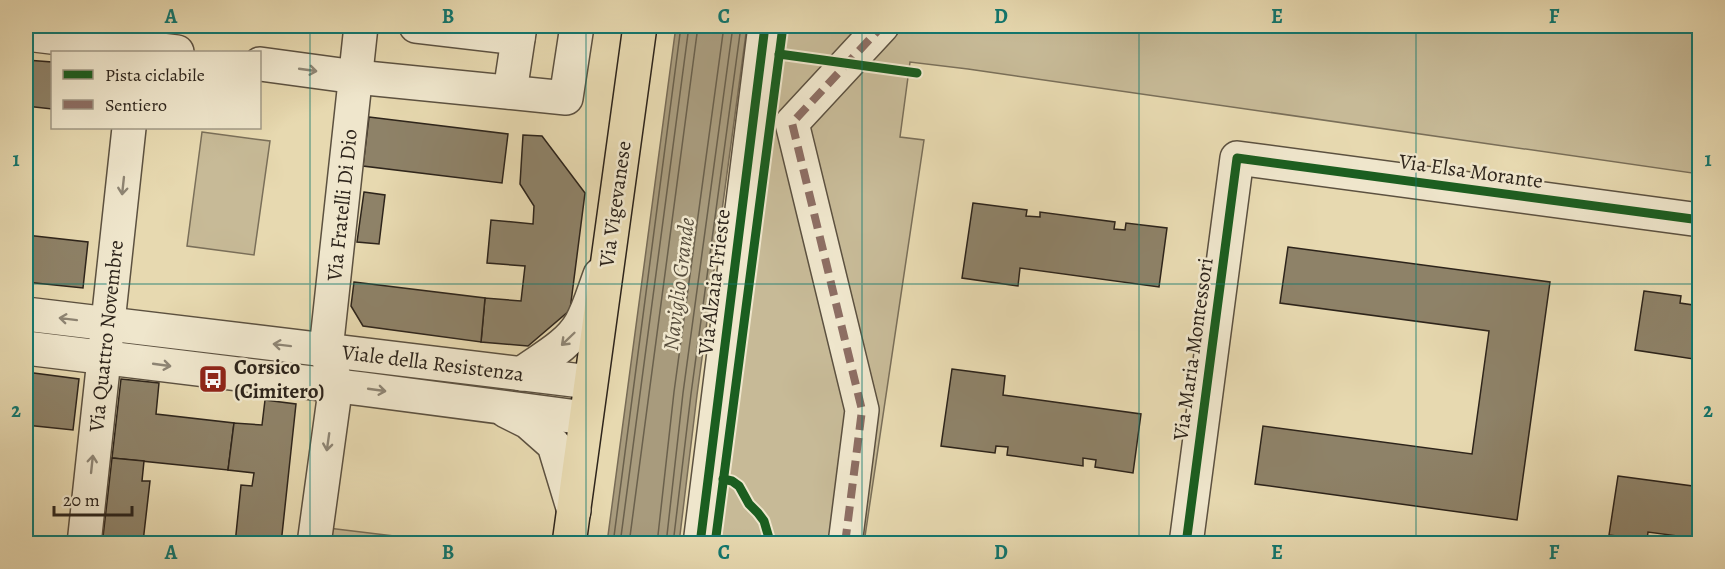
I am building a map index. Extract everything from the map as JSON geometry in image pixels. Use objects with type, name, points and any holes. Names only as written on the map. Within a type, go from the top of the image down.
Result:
[{"type":"main road","name":"Via Vigevanese","points":[[569,543],[640,26]]},
{"type":"street","name":"Via Fratelli Di Dio","points":[[336,384],[326,350],[361,26]]},
{"type":"street","points":[[416,26],[519,32],[510,92]]},
{"type":"street","points":[[261,64],[356,77],[566,98],[577,26]]},
{"type":"street","name":"Via Alzaia Trieste","points":[[700,543],[765,26]]},
{"type":"street","points":[[845,543],[862,410],[792,123],[882,26]]},
{"type":"street","points":[[26,34],[139,42],[173,51]]},
{"type":"street","name":"Via Quattro Novembre","points":[[84,543],[129,129]]},
{"type":"street","name":"Via Elsa Morante","points":[[1237,158],[1700,220]]},
{"type":"street","name":"Via Maria Montessori","points":[[1186,543],[1237,158]]},
{"type":"street","points":[[521,374],[564,343],[581,323],[609,248]]},
{"type":"street","name":"Viale della Resistenza","points":[[26,314],[590,382]]},
{"type":"street","name":"Viale della Resistenza","points":[[26,348],[336,384],[585,418]]},
{"type":"street","points":[[314,543],[336,384]]},
{"type":"street","points":[[494,405],[528,423],[554,445],[574,511]]},
{"type":"shaded area","points":[[785,26],[1699,26],[1699,174],[910,62],[900,137],[924,140],[864,543],[715,544]]},
{"type":"shaded area","points":[[202,132],[270,141],[254,255],[187,246]]},
{"type":"shaded area","points":[[328,528],[452,543],[326,544]]},
{"type":"water","name":"Naviglio Grande","points":[[676,26],[747,26],[679,543],[607,543]]},
{"type":"building","points":[[26,60],[51,62],[51,109],[26,106]]},
{"type":"building","points":[[369,117],[508,134],[502,183],[363,166]]},
{"type":"building","points":[[523,135],[542,136],[585,193],[570,310],[528,346],[481,342],[485,298],[521,301],[525,266],[487,263],[491,220],[533,224],[534,206],[520,184]]},
{"type":"building","points":[[364,192],[385,195],[379,244],[357,242]]},
{"type":"building","points":[[973,203],[1027,210],[1026,216],[1040,217],[1040,212],[1115,222],[1114,229],[1125,230],[1126,223],[1167,228],[1159,287],[1020,268],[1018,286],[962,278]]},
{"type":"building","points":[[26,235],[88,242],[83,288],[26,282]]},
{"type":"building","points":[[1288,247],[1550,282],[1517,520],[1255,484],[1263,426],[1472,454],[1489,331],[1280,303]]},
{"type":"building","points":[[354,282],[485,298],[481,342],[363,326],[351,306]]},
{"type":"building","points":[[1644,291],[1681,296],[1680,303],[1700,306],[1700,360],[1635,350]]},
{"type":"building","points":[[952,369],[1005,376],[1003,395],[1141,414],[1133,473],[1095,467],[1096,460],[1083,458],[1083,466],[1007,455],[1008,447],[996,446],[995,453],[941,446]]},
{"type":"building","points":[[26,372],[79,379],[73,430],[26,425]]},
{"type":"building","points":[[121,379],[159,383],[156,414],[234,423],[228,470],[112,458]]},
{"type":"building","points":[[265,400],[296,404],[281,544],[235,544],[241,485],[252,486],[254,473],[228,470],[234,423],[262,425]]},
{"type":"building","points":[[112,458],[144,461],[142,481],[150,481],[143,542],[103,537]]},
{"type":"building","points":[[1618,476],[1700,487],[1700,539],[1648,532],[1647,540],[1609,535]]},
{"type":"building","points":[[103,537],[143,542],[160,544],[103,544]]},
{"type":"marked path","points":[[845,544],[862,410],[792,123],[882,26]]},
{"type":"cycle path","points":[[700,544],[765,26]]},
{"type":"cycle path","points":[[715,544],[783,26]]},
{"type":"cycle path","points":[[779,54],[917,73]]},
{"type":"cycle path","points":[[1186,544],[1237,158],[1700,220]]},
{"type":"cycle path","points":[[723,479],[739,486],[749,504],[764,521],[772,544]]},
{"type":"place","name":"Corsico (Cimitero)","points":[[213,379]]}]
